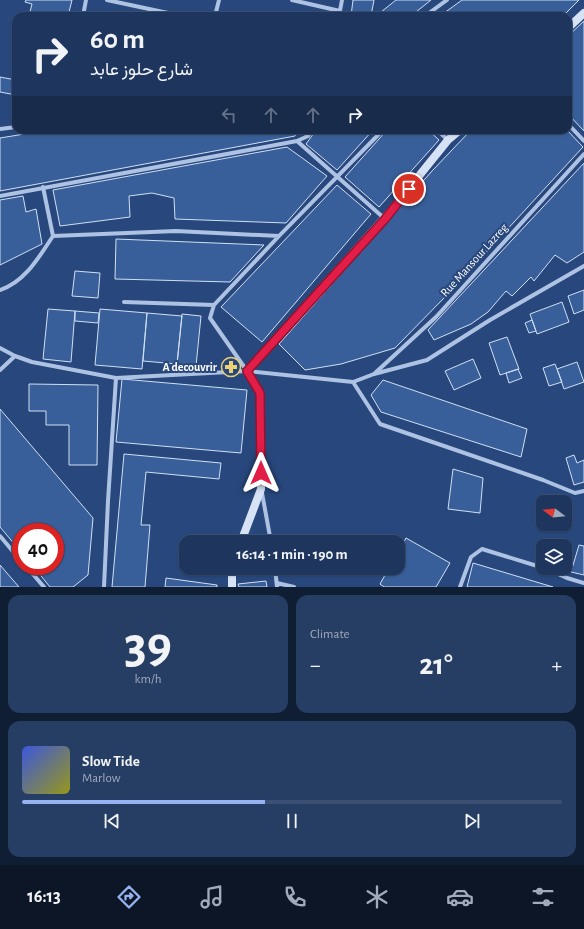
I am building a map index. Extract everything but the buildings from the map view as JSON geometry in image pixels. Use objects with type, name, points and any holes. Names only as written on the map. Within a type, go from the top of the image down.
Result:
[{"type":"street","points":[[84,12],[86,0]]},
{"type":"street","points":[[107,0],[163,12]]},
{"type":"street","points":[[216,12],[219,0]]},
{"type":"street","points":[[292,0],[332,12]]},
{"type":"street","points":[[339,12],[342,0]]},
{"type":"street","points":[[430,12],[447,0]]},
{"type":"street","points":[[572,24],[584,13]]},
{"type":"street","points":[[0,129],[12,127]]},
{"type":"street","points":[[572,128],[584,141]]},
{"type":"street","points":[[0,196],[42,187],[297,141],[308,136],[309,134]]},
{"type":"street","points":[[270,535],[261,489],[260,393],[247,371],[210,318],[214,305],[379,134]]},
{"type":"street","points":[[441,134],[448,140]]},
{"type":"street","points":[[247,371],[385,219],[448,140],[455,134]]},
{"type":"street","points":[[297,141],[385,219]]},
{"type":"street","name":"Rue Mansour Lazreg","points":[[374,374],[436,316],[584,154]]},
{"type":"street","points":[[0,290],[10,287],[34,265],[53,236],[42,187]]},
{"type":"street","points":[[53,236],[176,231],[279,236]]},
{"type":"street","points":[[0,348],[32,362],[116,378],[247,371],[353,382],[374,374],[427,360],[490,320],[583,267]]},
{"type":"street","points":[[124,302],[214,305]]},
{"type":"street","points":[[0,370],[16,356]]},
{"type":"street","points":[[104,587],[116,378]]},
{"type":"street","points":[[353,382],[380,424],[543,480],[575,493],[584,491]]},
{"type":"street","points":[[244,535],[261,489]]},
{"type":"street","points":[[0,536],[12,550]]},
{"type":"street","points":[[460,587],[471,557],[482,550],[547,569],[567,578],[584,583]]},
{"type":"street","points":[[34,575],[44,587]]},
{"type":"street","points":[[232,575],[232,587]]},
{"type":"street","points":[[276,575],[277,585],[294,587]]},
{"type":"place","name":"A decouvrir","points":[[231,367]]},
{"type":"route","points":[[261,473],[260,393],[247,371],[385,219],[409,189]]}]
